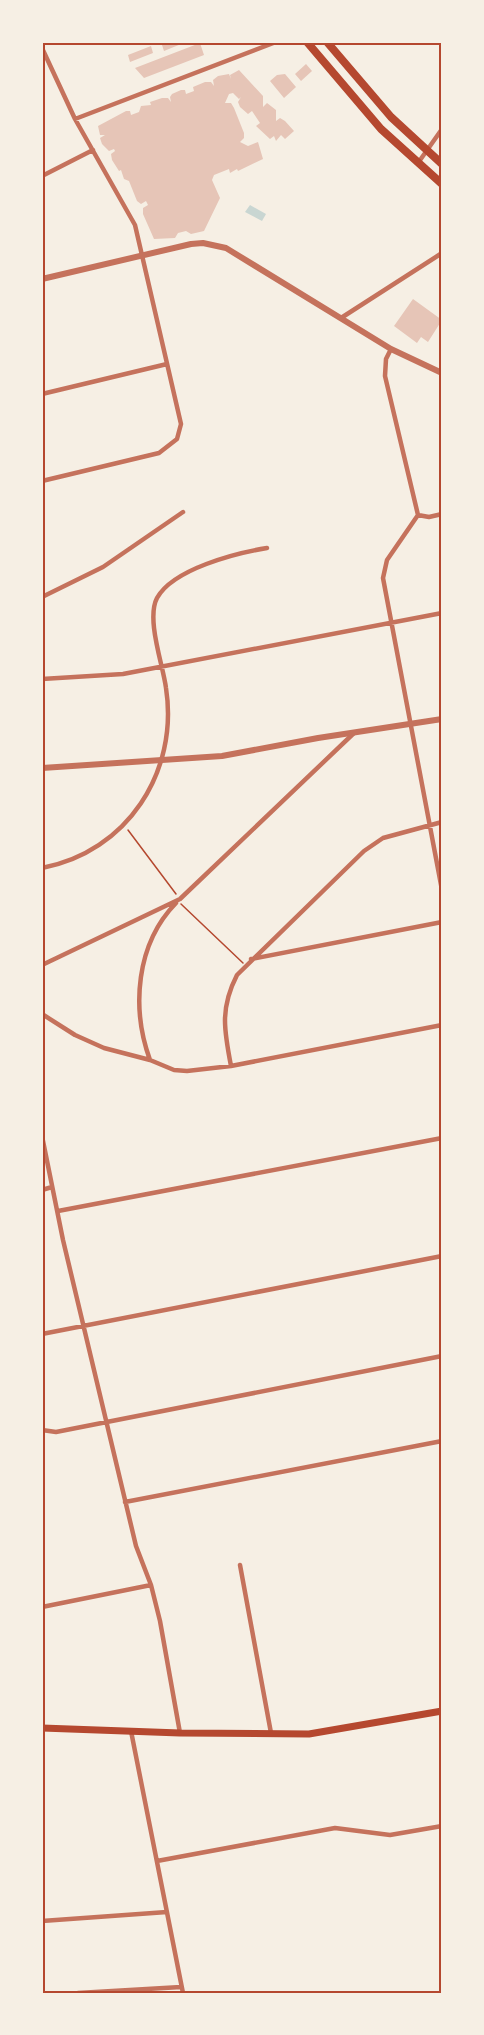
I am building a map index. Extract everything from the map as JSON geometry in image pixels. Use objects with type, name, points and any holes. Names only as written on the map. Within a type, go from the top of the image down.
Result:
[{"type":"main road","points":[[307,42],[381,129],[442,184]]},
{"type":"main road","points":[[327,42],[391,117],[442,164]]},
{"type":"main road","points":[[42,1728],[180,1733],[309,1734],[442,1711]]},
{"type":"street","points":[[75,119],[276,42]]},
{"type":"street","points":[[42,48],[75,119],[135,225],[180,419],[177,440],[159,453],[42,481]]},
{"type":"street","points":[[418,163],[442,129]]},
{"type":"street","points":[[42,176],[93,150]]},
{"type":"street","points":[[42,279],[191,244],[203,243],[226,248],[391,349],[442,374]]},
{"type":"street","points":[[341,318],[442,254]]},
{"type":"street","points":[[391,349],[386,359],[385,376],[418,515],[384,566],[391,623],[442,890]]},
{"type":"street","points":[[42,394],[167,364]]},
{"type":"street","points":[[42,597],[103,567],[183,512]]},
{"type":"street","points":[[418,515],[429,517],[442,514]]},
{"type":"street","points":[[42,868],[85,854],[106,841],[124,824],[149,792],[164,759],[169,712],[153,614],[162,591],[186,575],[221,558],[267,548]]},
{"type":"street","points":[[42,679],[123,674],[442,613]]},
{"type":"street","points":[[42,768],[222,756],[354,731],[442,719]]},
{"type":"street","points":[[150,1060],[139,1014],[141,975],[152,938],[179,900],[340,749],[354,731]]},
{"type":"street","points":[[231,1066],[224,1025],[226,1004],[228,994],[245,965],[364,850],[383,838],[442,822]]},
{"type":"street","points":[[42,965],[179,900]]},
{"type":"street","points":[[251,959],[442,922]]},
{"type":"street","points":[[42,1014],[89,1042],[150,1060],[174,1070],[231,1066],[442,1025]]},
{"type":"street","points":[[42,1136],[125,1502],[136,1546],[152,1585],[180,1733]]},
{"type":"street","points":[[58,1211],[442,1138]]},
{"type":"street","points":[[42,1190],[52,1187]]},
{"type":"street","points":[[42,1334],[442,1256]]},
{"type":"street","points":[[42,1430],[57,1432],[442,1356]]},
{"type":"street","points":[[125,1502],[442,1441]]},
{"type":"street","points":[[240,1565],[271,1733]]},
{"type":"street","points":[[42,1607],[152,1585]]},
{"type":"street","points":[[131,1731],[183,1993]]},
{"type":"street","points":[[157,1861],[335,1828],[390,1835],[442,1826]]},
{"type":"street","points":[[42,1921],[167,1912]]},
{"type":"street","points":[[78,1993],[182,1987]]},
{"type":"path","points":[[124,824],[179,900],[245,965]]},
{"type":"shaded area","points":[[250,205],[266,214],[262,221],[245,212]]},
{"type":"building","points":[[161,42],[186,42],[164,51]]},
{"type":"building","points":[[200,43],[204,55],[144,78],[135,68]]},
{"type":"building","points":[[151,46],[153,53],[130,62],[128,55]]},
{"type":"building","points":[[306,64],[312,71],[301,81],[295,74]]},
{"type":"building","points":[[239,70],[263,96],[263,107],[267,103],[276,110],[276,121],[280,118],[294,131],[285,139],[281,135],[276,141],[274,136],[270,139],[256,126],[260,123],[252,111],[248,114],[240,107],[238,102],[241,97],[239,99],[233,93],[229,94],[225,103],[231,103],[244,133],[244,138],[240,142],[248,146],[258,142],[263,159],[238,171],[237,169],[230,173],[229,169],[214,175],[212,180],[220,198],[204,231],[191,234],[186,231],[178,233],[175,238],[154,239],[143,214],[143,208],[148,205],[146,201],[141,204],[137,201],[129,181],[124,179],[121,170],[119,171],[112,160],[111,154],[115,151],[114,149],[109,151],[102,144],[100,138],[105,135],[100,135],[98,126],[126,111],[130,111],[131,115],[139,112],[141,106],[151,105],[150,102],[162,98],[168,98],[171,102],[172,94],[181,90],[185,90],[186,94],[194,91],[193,87],[205,82],[211,82],[214,86],[213,80],[218,76],[229,74],[231,79],[230,75]]},
{"type":"building","points":[[285,74],[296,87],[284,98],[270,81],[277,75]]},
{"type":"building","points":[[413,299],[442,320],[428,342],[421,337],[417,343],[394,326]]}]
